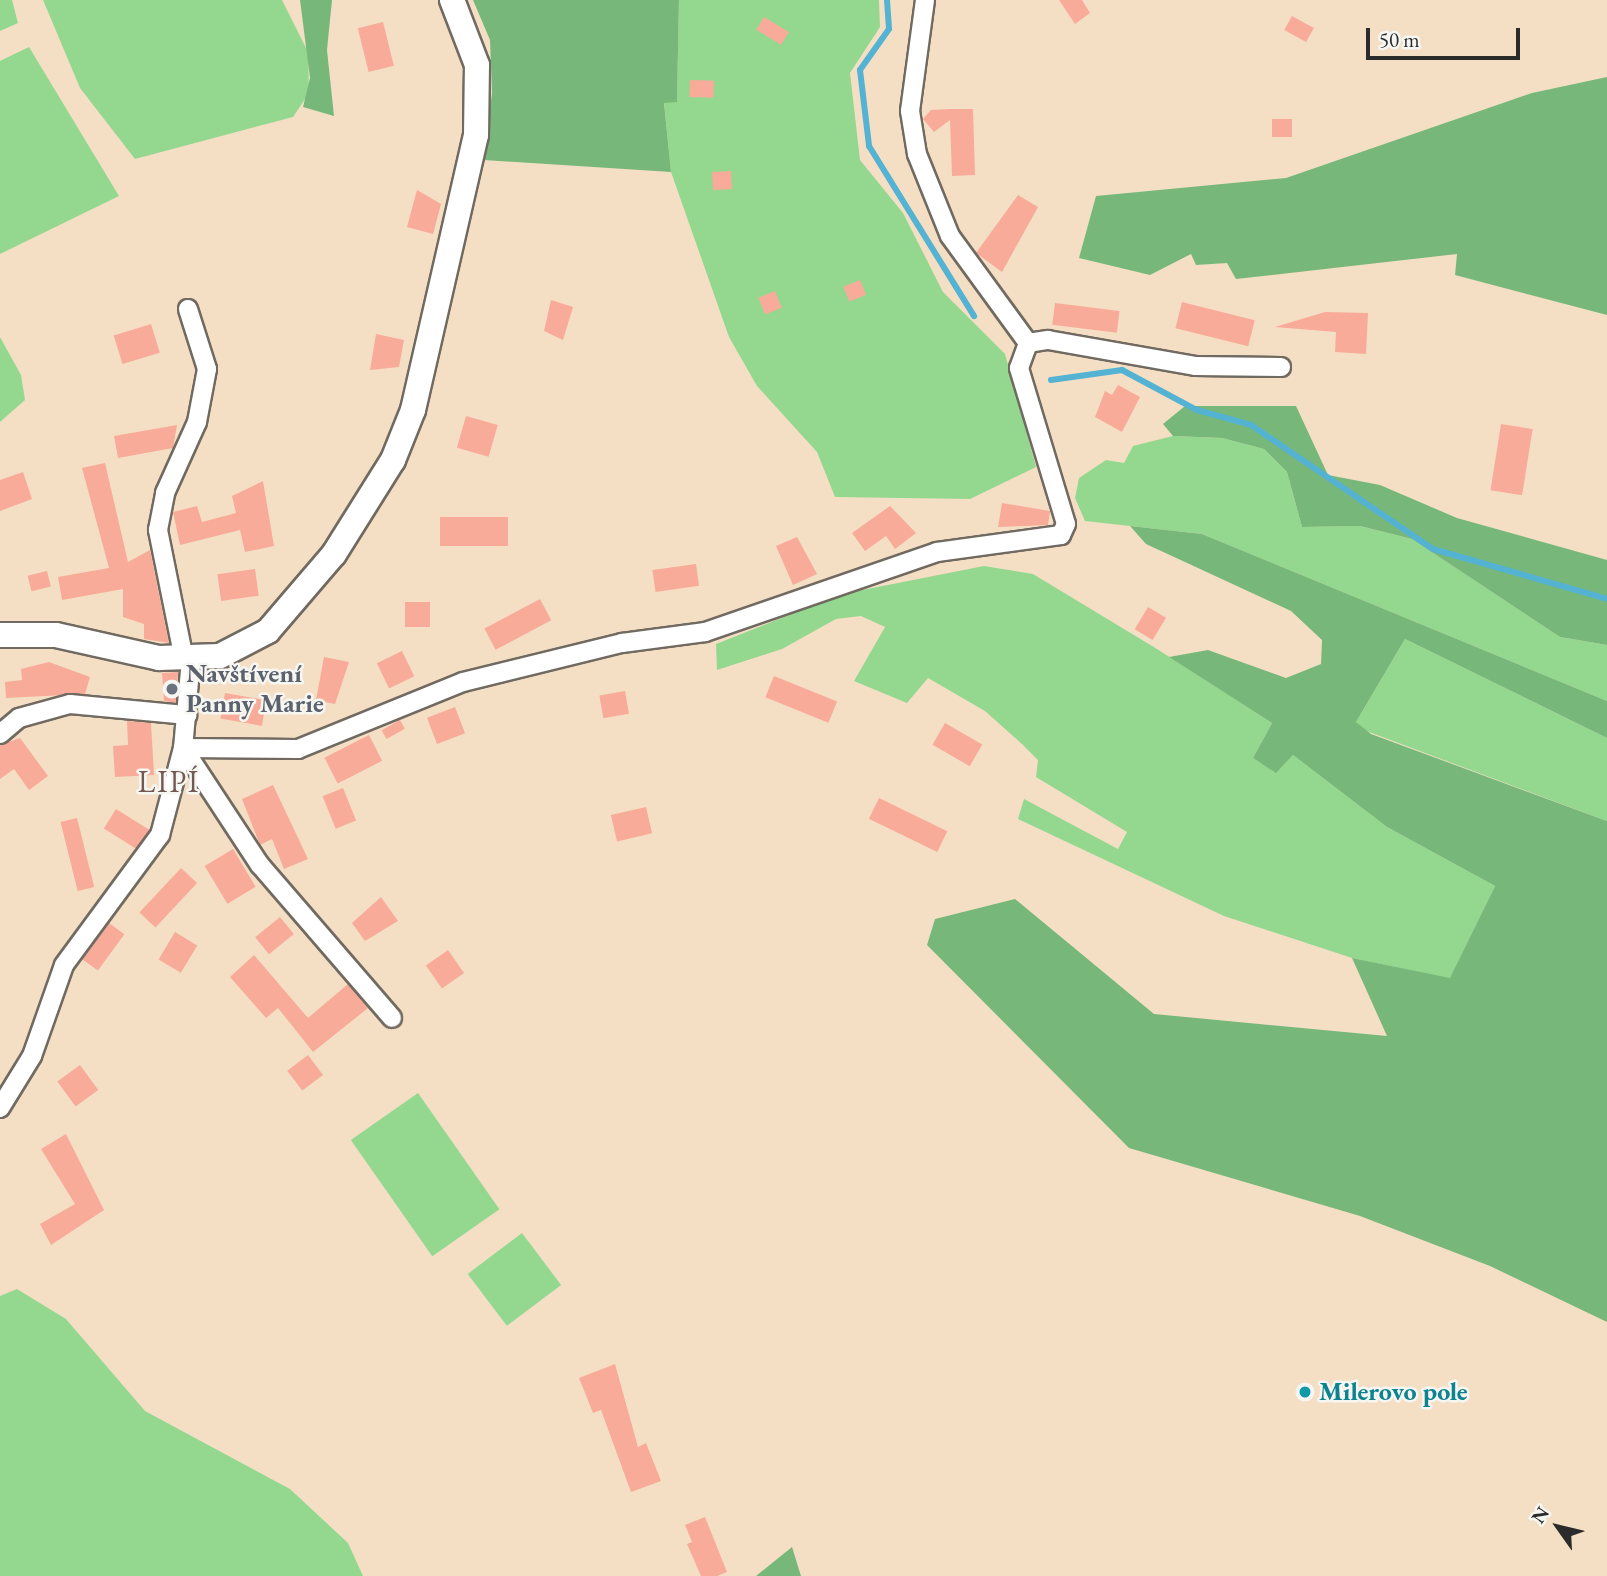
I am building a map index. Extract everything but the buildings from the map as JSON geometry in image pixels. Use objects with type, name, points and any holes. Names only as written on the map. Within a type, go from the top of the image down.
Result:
[{"type":"street","points":[[0,635],[57,635],[187,659],[243,647],[288,612],[341,542],[405,435],[478,118],[477,65],[452,0]]},
{"type":"street","points":[[925,0],[910,111],[917,154],[950,236],[1028,343]]},
{"type":"street","points":[[0,1108],[32,1056],[64,965],[160,835],[183,748],[187,715],[187,659],[159,530],[165,493],[197,422],[206,369],[188,309]]},
{"type":"street","points":[[1028,343],[1058,341],[1195,366],[1281,367]]},
{"type":"street","points":[[183,748],[298,749],[463,682],[622,643],[705,632],[937,552],[1061,535],[1066,524],[1019,368],[1028,343]]},
{"type":"street","points":[[0,734],[19,719],[70,704],[187,715]]},
{"type":"street","points":[[183,748],[260,864],[392,1018]]},
{"type":"green space","points":[[0,0],[12,0],[18,23],[0,31]]},
{"type":"green space","points":[[43,0],[282,0],[308,52],[309,93],[293,117],[135,159],[80,88]]},
{"type":"green space","points":[[300,0],[332,0],[327,50],[334,116],[303,107],[310,78]]},
{"type":"green space","points":[[473,0],[679,0],[677,102],[664,103],[671,172],[484,160],[492,93],[490,40]]},
{"type":"green space","points":[[679,0],[879,0],[880,27],[850,73],[860,160],[903,213],[943,292],[1005,354],[1036,467],[970,499],[835,497],[817,452],[757,386],[729,337],[671,172],[664,102],[677,101]]},
{"type":"green space","points":[[29,47],[119,196],[0,254],[0,61]]},
{"type":"green space","points":[[1607,77],[1607,315],[1455,275],[1457,254],[1236,279],[1227,263],[1196,265],[1191,254],[1150,275],[1079,258],[1096,196],[1286,178],[1532,93]]},
{"type":"green space","points":[[0,337],[21,375],[25,400],[0,422]]},
{"type":"green space","points":[[1185,406],[1296,406],[1328,475],[1380,485],[1457,518],[1607,560],[1607,645],[1560,637],[1412,539],[1360,526],[1302,527],[1287,472],[1264,449],[1222,438],[1173,436],[1163,424]]},
{"type":"green space","points":[[1173,436],[1222,438],[1264,449],[1287,472],[1302,527],[1360,526],[1412,539],[1560,637],[1607,645],[1607,701],[1202,534],[1085,521],[1075,498],[1079,478],[1106,460],[1124,463],[1133,446]]},
{"type":"green space","points":[[1130,526],[1202,534],[1607,701],[1607,738],[1405,639],[1356,722],[1371,734],[1607,821],[1607,1322],[1490,1266],[1360,1216],[1129,1148],[927,945],[935,919],[1015,899],[1154,1014],[1387,1036],[1352,958],[1450,978],[1495,886],[1387,827],[1293,755],[1276,773],[1253,758],[1272,723],[1169,657],[1208,650],[1286,678],[1321,664],[1322,640],[1291,611],[1146,544]]},
{"type":"green space","points":[[984,566],[1033,574],[1157,649],[1272,723],[1253,758],[1276,772],[1293,755],[1387,827],[1495,886],[1450,979],[1352,958],[1224,916],[1018,819],[1024,799],[1118,849],[1127,832],[1036,777],[1038,760],[1023,745],[985,711],[928,678],[907,703],[854,681],[885,627],[861,616],[836,619],[782,649],[717,670],[716,644],[842,594]]},
{"type":"green space","points":[[1405,639],[1607,738],[1607,821],[1361,729],[1356,722]]},
{"type":"green space","points":[[418,1093],[499,1209],[432,1256],[351,1140]]},
{"type":"green space","points":[[522,1233],[561,1285],[507,1326],[468,1274]]},
{"type":"green space","points":[[17,1289],[66,1319],[145,1411],[290,1489],[348,1543],[363,1576],[0,1576],[0,1296]]},
{"type":"green space","points":[[792,1547],[801,1576],[756,1576]]},
{"type":"waterway","points":[[887,0],[889,29],[860,70],[869,146],[974,316]]},
{"type":"waterway","points":[[1051,380],[1122,370],[1197,410],[1251,425],[1433,549],[1607,599]]},
{"type":"place","name":"Navštívení Panny Marie","points":[[172,689]]},
{"type":"place","name":"Milerovo pole","points":[[1305,1392]]},
{"type":"district","name":"LIPÍ","points":[[169,782]]}]
